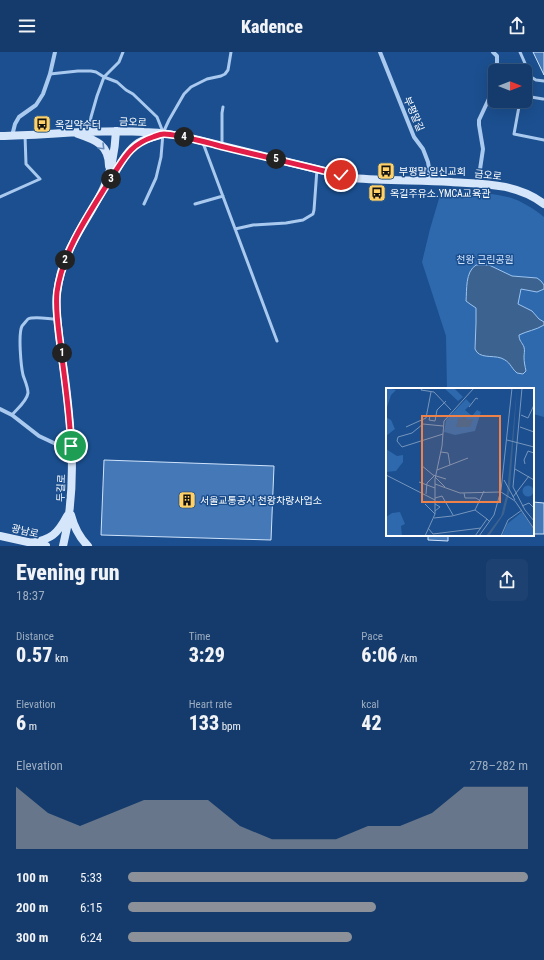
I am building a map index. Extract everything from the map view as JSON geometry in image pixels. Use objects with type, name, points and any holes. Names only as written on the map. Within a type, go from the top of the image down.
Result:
[{"type":"main road","name":"금오로","points":[[0,136],[116,131],[163,134],[190,138],[353,178],[478,183],[501,186],[528,194],[544,204]]},
{"type":"main road","name":"두길로","points":[[64,546],[70,510],[71,446],[66,387],[57,319],[57,292],[63,265],[74,240],[98,200],[109,176],[114,155],[116,131]]},
{"type":"main road","points":[[74,133],[91,139],[102,146],[108,157],[109,176]]},
{"type":"main road","points":[[98,200],[125,157],[134,147],[146,139],[163,134]]},
{"type":"main road","points":[[31,543],[42,541],[52,536],[61,527],[70,510]]},
{"type":"main road","points":[[70,510],[75,529],[83,542],[88,546]]},
{"type":"main road","name":"광남로","points":[[0,536],[46,546]]},
{"type":"street","points":[[12,136],[15,124],[20,117],[36,105],[43,94],[50,74],[55,52]]},
{"type":"street","name":"부평말길","points":[[380,52],[414,137],[423,149],[428,162],[431,181]]},
{"type":"street","points":[[493,52],[497,56],[497,64]]},
{"type":"street","points":[[478,183],[483,149],[479,120],[488,101]]},
{"type":"street","points":[[0,409],[12,415],[39,436],[56,444],[71,446]]},
{"type":"lane","points":[[89,132],[90,117],[104,77],[119,62],[123,52]]},
{"type":"lane","points":[[144,204],[160,166],[163,134],[169,120],[184,94],[191,87],[207,79],[225,74],[228,70],[231,52]]},
{"type":"lane","points":[[520,52],[531,77],[536,80],[544,81]]},
{"type":"lane","points":[[50,74],[91,71],[117,82],[133,94],[157,117],[163,134]]},
{"type":"lane","points":[[532,97],[543,99]]},
{"type":"lane","points":[[222,146],[223,108]]},
{"type":"lane","points":[[519,108],[514,134],[544,140]]},
{"type":"lane","points":[[0,197],[40,179],[26,164],[25,135]]},
{"type":"lane","points":[[203,142],[276,341]]},
{"type":"lane","points":[[235,229],[253,225],[286,223],[303,220],[309,217],[313,214],[314,210],[317,169]]},
{"type":"lane","points":[[195,204],[223,196]]},
{"type":"lane","points":[[12,415],[28,394],[21,363],[20,335],[22,326],[28,320],[35,318],[57,319]]},
{"type":"green space","name":"천왕 근린공원","points":[[441,192],[482,193],[513,198],[544,217],[544,417],[534,414],[534,388],[447,388],[446,336],[422,262]]},
{"type":"shaded area","points":[[476,265],[489,265],[512,276],[537,278],[544,285],[544,289],[537,292],[521,289],[518,304],[532,311],[544,322],[544,325],[541,327],[519,335],[524,348],[526,371],[523,374],[517,373],[509,363],[501,358],[479,354],[475,349],[476,308],[466,301],[468,277],[472,268]]},
{"type":"building","points":[[533,52],[544,52],[544,75]]},
{"type":"building","name":"서울교통공사 천왕차량사업소","points":[[104,460],[274,466],[271,540],[101,535]]},
{"type":"building","points":[[534,502],[544,503],[544,534],[534,534]]},
{"type":"building","points":[[428,536],[448,536],[448,541],[428,540]]},
{"type":"place","name":"옥길약수터","points":[[42,124]]},
{"type":"place","name":"부평말.일신교회","points":[[386,171]]},
{"type":"place","name":"옥길주유소.YMCA교육관","points":[[377,193]]},
{"type":"place","name":"서울교통공사 천왕차량사업소","points":[[187,500]]},
{"type":"route","points":[[71,446],[71,432],[57,319],[57,292],[63,265],[74,240],[128,153],[146,139],[163,134],[175,135],[341,175]]}]
